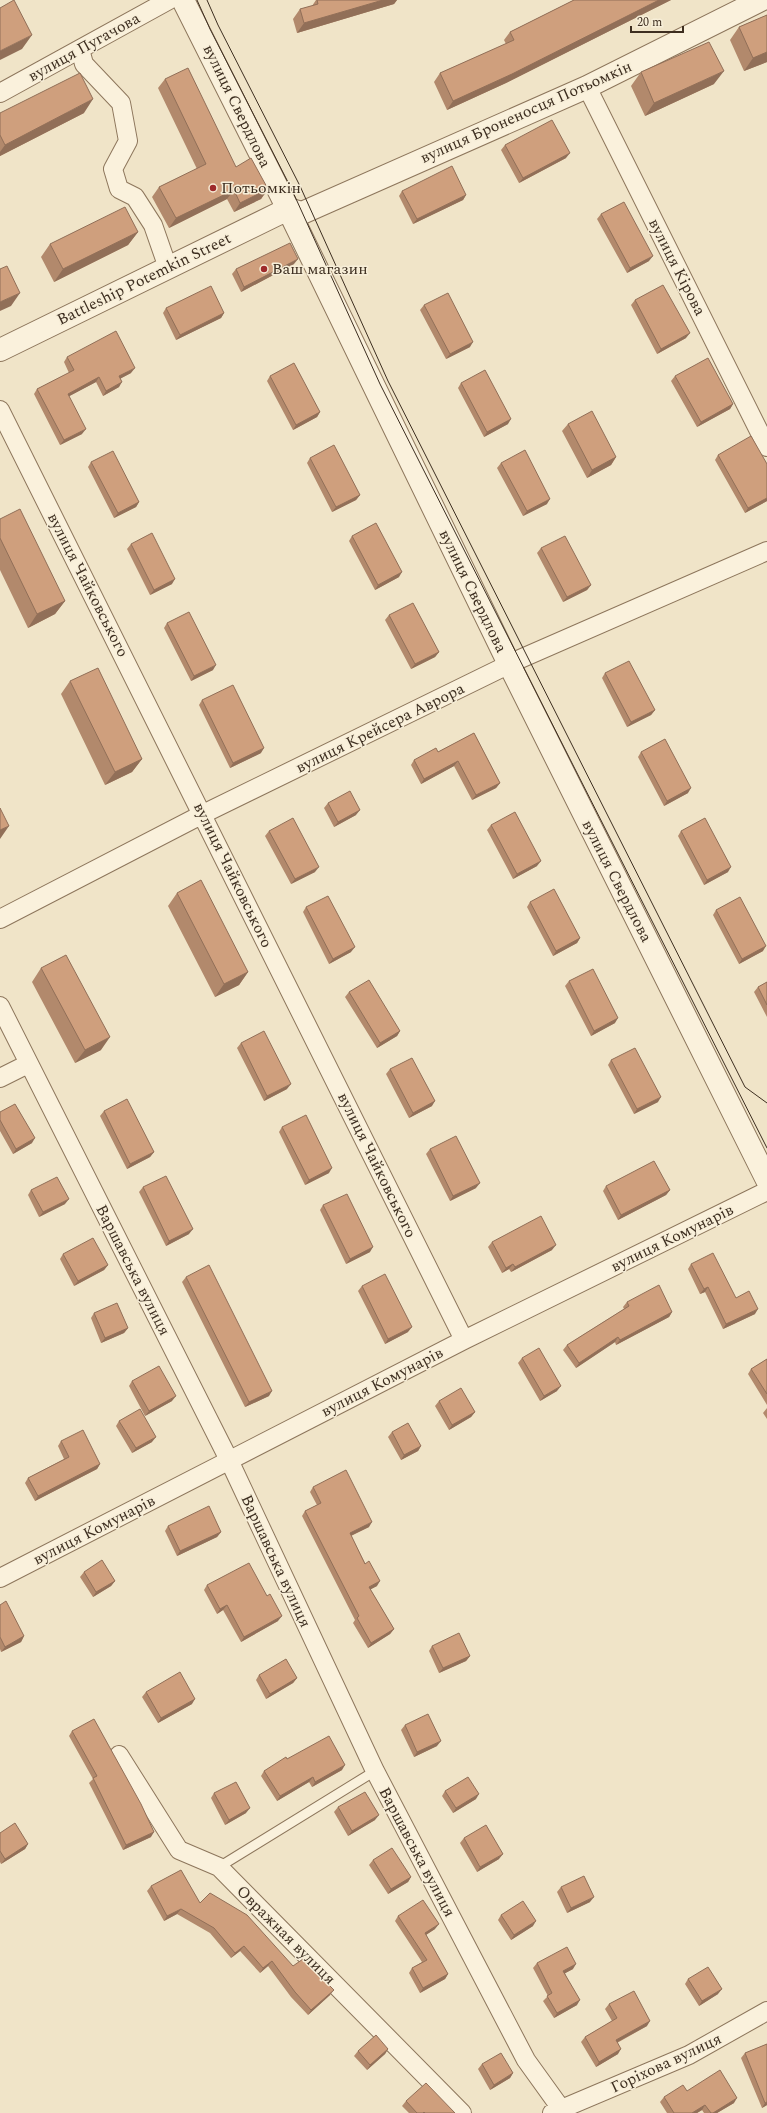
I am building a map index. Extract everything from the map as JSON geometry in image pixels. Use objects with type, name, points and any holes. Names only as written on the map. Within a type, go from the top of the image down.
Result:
[{"type":"street","name":"вулиця Пугачова","points":[[0,93],[169,0]]},
{"type":"street","name":"вулиця Свердлова","points":[[183,0],[288,209],[510,666],[767,1180]]},
{"type":"street","name":"вулиця Броненосця Потьомкін","points":[[288,209],[302,212],[588,87],[761,0]]},
{"type":"street","points":[[80,49],[84,64],[121,103],[128,141],[114,170],[119,189],[135,197],[153,225],[168,268]]},
{"type":"street","name":"вулиця Кірова","points":[[588,87],[767,447]]},
{"type":"street","name":"Battleship Potemkin Street","points":[[0,350],[288,209]]},
{"type":"street","name":"вулиця Чайковського","points":[[0,410],[464,1340]]},
{"type":"street","name":"вулиця Крейсера Аврора","points":[[0,919],[202,814],[510,666],[520,659],[767,551]]},
{"type":"street","name":"Варшавська вулиця","points":[[0,1006],[229,1460],[375,1771],[526,2060],[557,2111]]},
{"type":"street","points":[[0,1078],[28,1064]]},
{"type":"street","name":"вулиця Комунарів","points":[[0,1578],[464,1340],[767,1191]]},
{"type":"street","name":"Овражная вулиця","points":[[119,1755],[180,1850],[219,1867],[462,2113]]},
{"type":"street","name":"Горіхова вулиця","points":[[557,2111],[689,2055],[767,2011]]},
{"type":"lane","points":[[219,1867],[375,1771]]},
{"type":"building","points":[[14,0],[32,35],[0,51],[0,8]]},
{"type":"building","points":[[317,0],[383,0],[304,23],[300,9],[318,4]]},
{"type":"building","points":[[574,0],[659,0],[512,74],[453,101],[440,73],[514,40],[510,32]]},
{"type":"building","points":[[767,15],[767,52],[753,58],[739,27]]},
{"type":"building","points":[[709,42],[724,71],[654,103],[641,72]]},
{"type":"building","points":[[188,68],[236,167],[251,158],[268,189],[240,203],[234,190],[176,218],[159,187],[206,164],[165,79]]},
{"type":"building","points":[[80,73],[93,99],[5,145],[0,135],[0,113]]},
{"type":"building","points":[[552,120],[570,153],[523,178],[505,145]]},
{"type":"building","points":[[452,166],[466,195],[417,219],[402,191]]},
{"type":"building","points":[[624,202],[653,256],[630,268],[601,214]]},
{"type":"building","points":[[125,207],[138,232],[63,269],[50,244]]},
{"type":"building","name":"Ваш магазин","points":[[290,243],[298,259],[244,287],[236,269]]},
{"type":"building","points":[[7,266],[20,293],[0,302],[0,269]]},
{"type":"building","points":[[663,285],[690,333],[661,349],[635,300]]},
{"type":"building","points":[[211,286],[224,313],[180,335],[166,308]]},
{"type":"building","points":[[448,293],[473,342],[450,354],[424,305]]},
{"type":"building","points":[[116,331],[135,368],[119,376],[122,382],[106,391],[99,377],[68,394],[86,429],[64,440],[37,389],[74,370],[67,357]]},
{"type":"building","points":[[708,358],[733,404],[701,422],[675,376]]},
{"type":"building","points":[[294,363],[320,412],[296,425],[270,376]]},
{"type":"building","points":[[485,370],[511,419],[487,432],[461,383]]},
{"type":"building","points":[[592,411],[616,457],[592,470],[568,424]]},
{"type":"building","points":[[751,436],[767,464],[767,498],[748,508],[718,455]]},
{"type":"building","points":[[334,445],[360,495],[336,507],[310,458]]},
{"type":"building","points":[[525,450],[550,499],[527,511],[501,463]]},
{"type":"building","points":[[113,451],[139,502],[118,513],[91,462]]},
{"type":"building","points":[[20,509],[65,601],[37,614],[0,538],[0,519]]},
{"type":"building","points":[[376,523],[402,572],[378,585],[352,536]]},
{"type":"building","points":[[152,533],[175,579],[154,590],[131,544]]},
{"type":"building","points":[[565,536],[591,585],[567,597],[541,548]]},
{"type":"building","points":[[413,603],[439,652],[415,664],[389,615]]},
{"type":"building","points":[[189,612],[216,665],[194,676],[167,623]]},
{"type":"building","points":[[629,661],[655,710],[631,722],[605,673]]},
{"type":"building","points":[[98,668],[142,759],[115,772],[70,681]]},
{"type":"building","points":[[233,685],[264,748],[233,763],[202,700]]},
{"type":"building","points":[[474,733],[500,783],[476,795],[458,761],[424,779],[414,760],[436,748],[438,752]]},
{"type":"building","points":[[665,739],[691,788],[667,801],[641,752]]},
{"type":"building","points":[[350,791],[360,810],[338,822],[328,803]]},
{"type":"building","points":[[0,808],[9,826],[0,830]]},
{"type":"building","points":[[515,812],[541,861],[517,874],[491,825]]},
{"type":"building","points":[[293,818],[319,867],[295,879],[269,831]]},
{"type":"building","points":[[705,818],[731,867],[707,880],[681,831]]},
{"type":"building","points":[[201,880],[248,972],[224,984],[177,893]]},
{"type":"building","points":[[554,889],[580,938],[556,951],[530,902]]},
{"type":"building","points":[[328,896],[355,947],[333,959],[306,907]]},
{"type":"building","points":[[740,897],[766,946],[742,959],[716,910]]},
{"type":"building","points":[[66,955],[110,1037],[85,1050],[41,968]]},
{"type":"building","points":[[593,969],[618,1018],[594,1031],[569,981]]},
{"type":"building","points":[[369,980],[400,1031],[380,1043],[349,992]]},
{"type":"building","points":[[767,982],[767,1005],[758,987]]},
{"type":"building","points":[[264,1031],[291,1084],[267,1096],[241,1043]]},
{"type":"building","points":[[635,1048],[661,1097],[637,1109],[611,1060]]},
{"type":"building","points":[[412,1058],[435,1101],[413,1113],[390,1069]]},
{"type":"building","points":[[127,1099],[154,1152],[130,1164],[104,1111]]},
{"type":"building","points":[[15,1104],[35,1138],[16,1149],[0,1120],[0,1112]]},
{"type":"building","points":[[306,1115],[332,1168],[309,1180],[282,1127]]},
{"type":"building","points":[[456,1136],[480,1183],[453,1196],[430,1149]]},
{"type":"building","points":[[654,1161],[670,1190],[621,1215],[606,1186]]},
{"type":"building","points":[[166,1176],[193,1229],[169,1241],[143,1187]]},
{"type":"building","points":[[57,1177],[69,1199],[43,1212],[31,1190]]},
{"type":"building","points":[[347,1194],[373,1247],[350,1259],[323,1205]]},
{"type":"building","points":[[541,1216],[556,1245],[515,1267],[513,1264],[506,1268],[492,1242]]},
{"type":"building","points":[[93,1238],[108,1265],[78,1281],[63,1254]]},
{"type":"building","points":[[713,1253],[736,1298],[749,1291],[758,1309],[726,1324],[708,1287],[704,1289],[691,1264]]},
{"type":"building","points":[[209,1265],[272,1391],[249,1402],[186,1277]]},
{"type":"building","points":[[385,1274],[412,1327],[388,1339],[362,1286]]},
{"type":"building","points":[[659,1285],[672,1312],[620,1340],[618,1337],[579,1363],[567,1345],[629,1306],[627,1302]]},
{"type":"building","points":[[117,1303],[128,1328],[105,1338],[94,1313]]},
{"type":"building","points":[[539,1348],[561,1386],[544,1396],[522,1358]]},
{"type":"building","points":[[767,1359],[767,1394],[751,1369]]},
{"type":"building","points":[[159,1366],[176,1396],[149,1411],[132,1381]]},
{"type":"building","points":[[461,1388],[475,1412],[452,1425],[439,1401]]},
{"type":"building","points":[[140,1409],[156,1437],[136,1448],[119,1421]]},
{"type":"building","points":[[408,1423],[421,1446],[404,1455],[392,1432]]},
{"type":"building","points":[[83,1430],[100,1464],[38,1496],[28,1478],[69,1457],[61,1441]]},
{"type":"building","points":[[346,1470],[372,1522],[350,1533],[365,1564],[369,1561],[380,1581],[369,1587],[394,1629],[371,1643],[357,1618],[359,1616],[305,1511],[321,1503],[313,1487]]},
{"type":"building","points":[[209,1506],[221,1532],[180,1551],[168,1526]]},
{"type":"building","points":[[102,1560],[115,1581],[96,1592],[84,1572]]},
{"type":"building","points":[[249,1563],[267,1596],[270,1594],[282,1616],[244,1637],[227,1605],[220,1609],[207,1585]]},
{"type":"building","points":[[6,1601],[24,1636],[5,1647],[0,1637],[0,1605]]},
{"type":"building","points":[[459,1633],[470,1656],[443,1668],[432,1646]]},
{"type":"building","points":[[286,1659],[297,1678],[270,1694],[259,1675]]},
{"type":"building","points":[[180,1672],[195,1699],[161,1718],[146,1692]]},
{"type":"building","points":[[428,1714],[441,1741],[417,1752],[405,1725]]},
{"type":"building","points":[[94,1719],[141,1804],[154,1832],[126,1845],[93,1778],[97,1776],[72,1731]]},
{"type":"building","points":[[329,1736],[345,1765],[315,1782],[313,1777],[280,1796],[264,1771],[286,1757],[287,1759]]},
{"type":"building","points":[[468,1777],[479,1794],[456,1808],[445,1791]]},
{"type":"building","points":[[236,1782],[250,1808],[229,1820],[214,1793]]},
{"type":"building","points":[[365,1792],[379,1815],[352,1831],[338,1807]]},
{"type":"building","points":[[15,1823],[28,1844],[5,1859],[0,1851],[0,1833]]},
{"type":"building","points":[[486,1825],[503,1854],[480,1867],[464,1838]]},
{"type":"building","points":[[392,1848],[411,1877],[391,1889],[373,1860]]},
{"type":"building","points":[[181,1870],[200,1903],[210,1893],[247,1915],[293,1966],[303,1959],[334,1990],[311,2010],[295,1992],[272,1961],[263,1968],[244,1946],[235,1953],[214,1928],[181,1909],[167,1916],[151,1886]]},
{"type":"building","points":[[584,1876],[594,1897],[571,1908],[561,1887]]},
{"type":"building","points":[[423,1900],[439,1924],[425,1933],[448,1974],[423,1988],[412,1968],[427,1960],[398,1916]]},
{"type":"building","points":[[523,1901],[536,1921],[514,1935],[501,1915]]},
{"type":"building","points":[[567,1947],[576,1964],[563,1971],[580,2000],[557,2013],[547,1996],[552,1993],[537,1963]]},
{"type":"building","points":[[708,1967],[722,1989],[702,2001],[688,1979]]},
{"type":"building","points":[[634,1991],[650,2021],[616,2040],[621,2049],[599,2062],[585,2037],[617,2018],[609,2004]]},
{"type":"building","points":[[376,2035],[388,2049],[370,2065],[358,2051]]},
{"type":"building","points":[[767,2044],[767,2102],[765,2103],[745,2053]]},
{"type":"building","points":[[501,2053],[513,2073],[494,2085],[482,2064]]},
{"type":"building","points":[[720,2070],[737,2098],[713,2113],[711,2113],[705,2105],[692,2113],[674,2113],[664,2097],[683,2085],[687,2091]]},
{"type":"building","points":[[426,2083],[455,2113],[417,2113],[406,2101]]},
{"type":"tram line","points":[[197,0],[210,29],[292,190],[380,384],[767,1148]]},
{"type":"tram line","points":[[207,0],[218,25],[300,186],[388,381],[745,1087],[767,1103]]},
{"type":"place","name":"Потьомкін","points":[[213,188]]},
{"type":"place","name":"Ваш магазин","points":[[264,269]]}]
